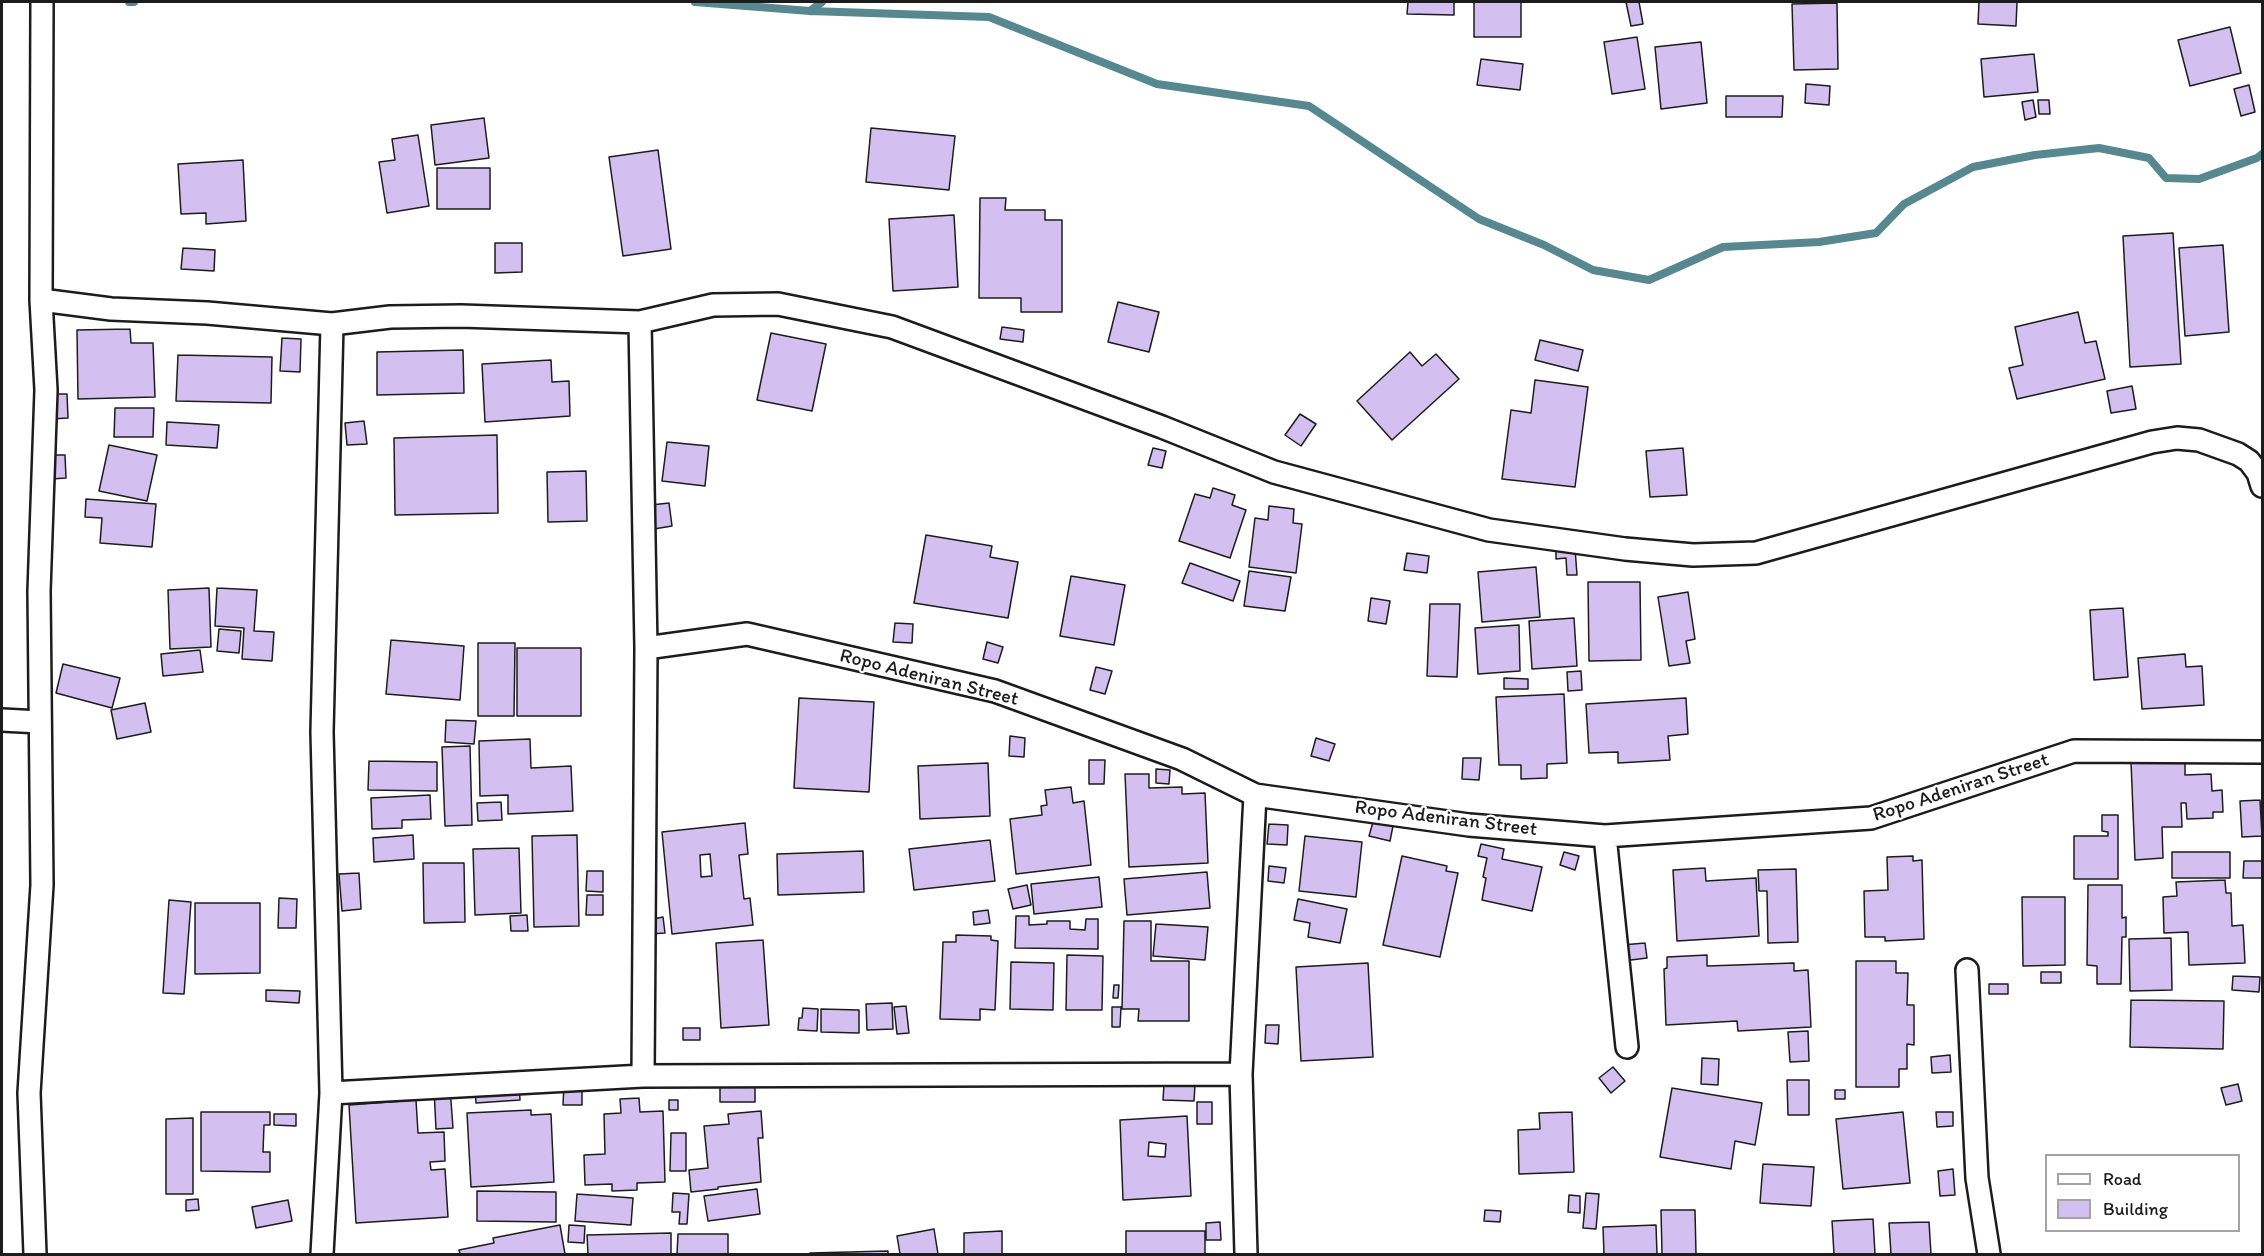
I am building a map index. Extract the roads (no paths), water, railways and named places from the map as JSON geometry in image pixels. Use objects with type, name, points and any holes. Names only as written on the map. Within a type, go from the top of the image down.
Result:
[{"type":"street","points":[[35,1254],[29,1093],[42,885],[39,591],[46,390],[41,300],[42,2]]},
{"type":"street","points":[[41,300],[111,309],[207,313],[332,324],[390,317],[461,316],[640,321],[713,305],[778,304],[892,327],[1162,427],[1274,472],[1489,530],[1625,549],[1693,555],[1756,553],[2152,442],[2177,438],[2199,440],[2238,454],[2249,461],[2259,473],[2262,486]]},
{"type":"street","points":[[640,321],[646,648],[643,1076]]},
{"type":"street","points":[[322,1254],[331,1093],[322,732],[332,324]]},
{"type":"street","name":"Ropo Adeniran Street","points":[[646,648],[747,634],[995,691],[1182,759],[1255,795],[1469,825],[1605,836],[1871,818],[2074,751],[2262,752]]},
{"type":"street","points":[[2,720],[40,722]]},
{"type":"street","points":[[1246,1254],[1241,1074],[1255,795]]},
{"type":"street","points":[[1605,836],[1627,1047]]},
{"type":"street","points":[[1967,970],[1977,1178],[1989,1254]]},
{"type":"street","points":[[331,1093],[643,1076],[1241,1074]]},
{"type":"waterway","points":[[129,2],[134,2]]},
{"type":"waterway","points":[[695,2],[810,11],[989,17],[1157,84],[1309,106],[1479,219],[1544,245],[1593,270],[1649,280],[1723,247],[1819,242],[1876,233],[1904,204],[1973,167],[2035,155],[2099,148],[2149,158],[2166,178],[2199,179],[2257,158],[2262,154]]},
{"type":"waterway","points":[[810,11],[822,2]]}]
